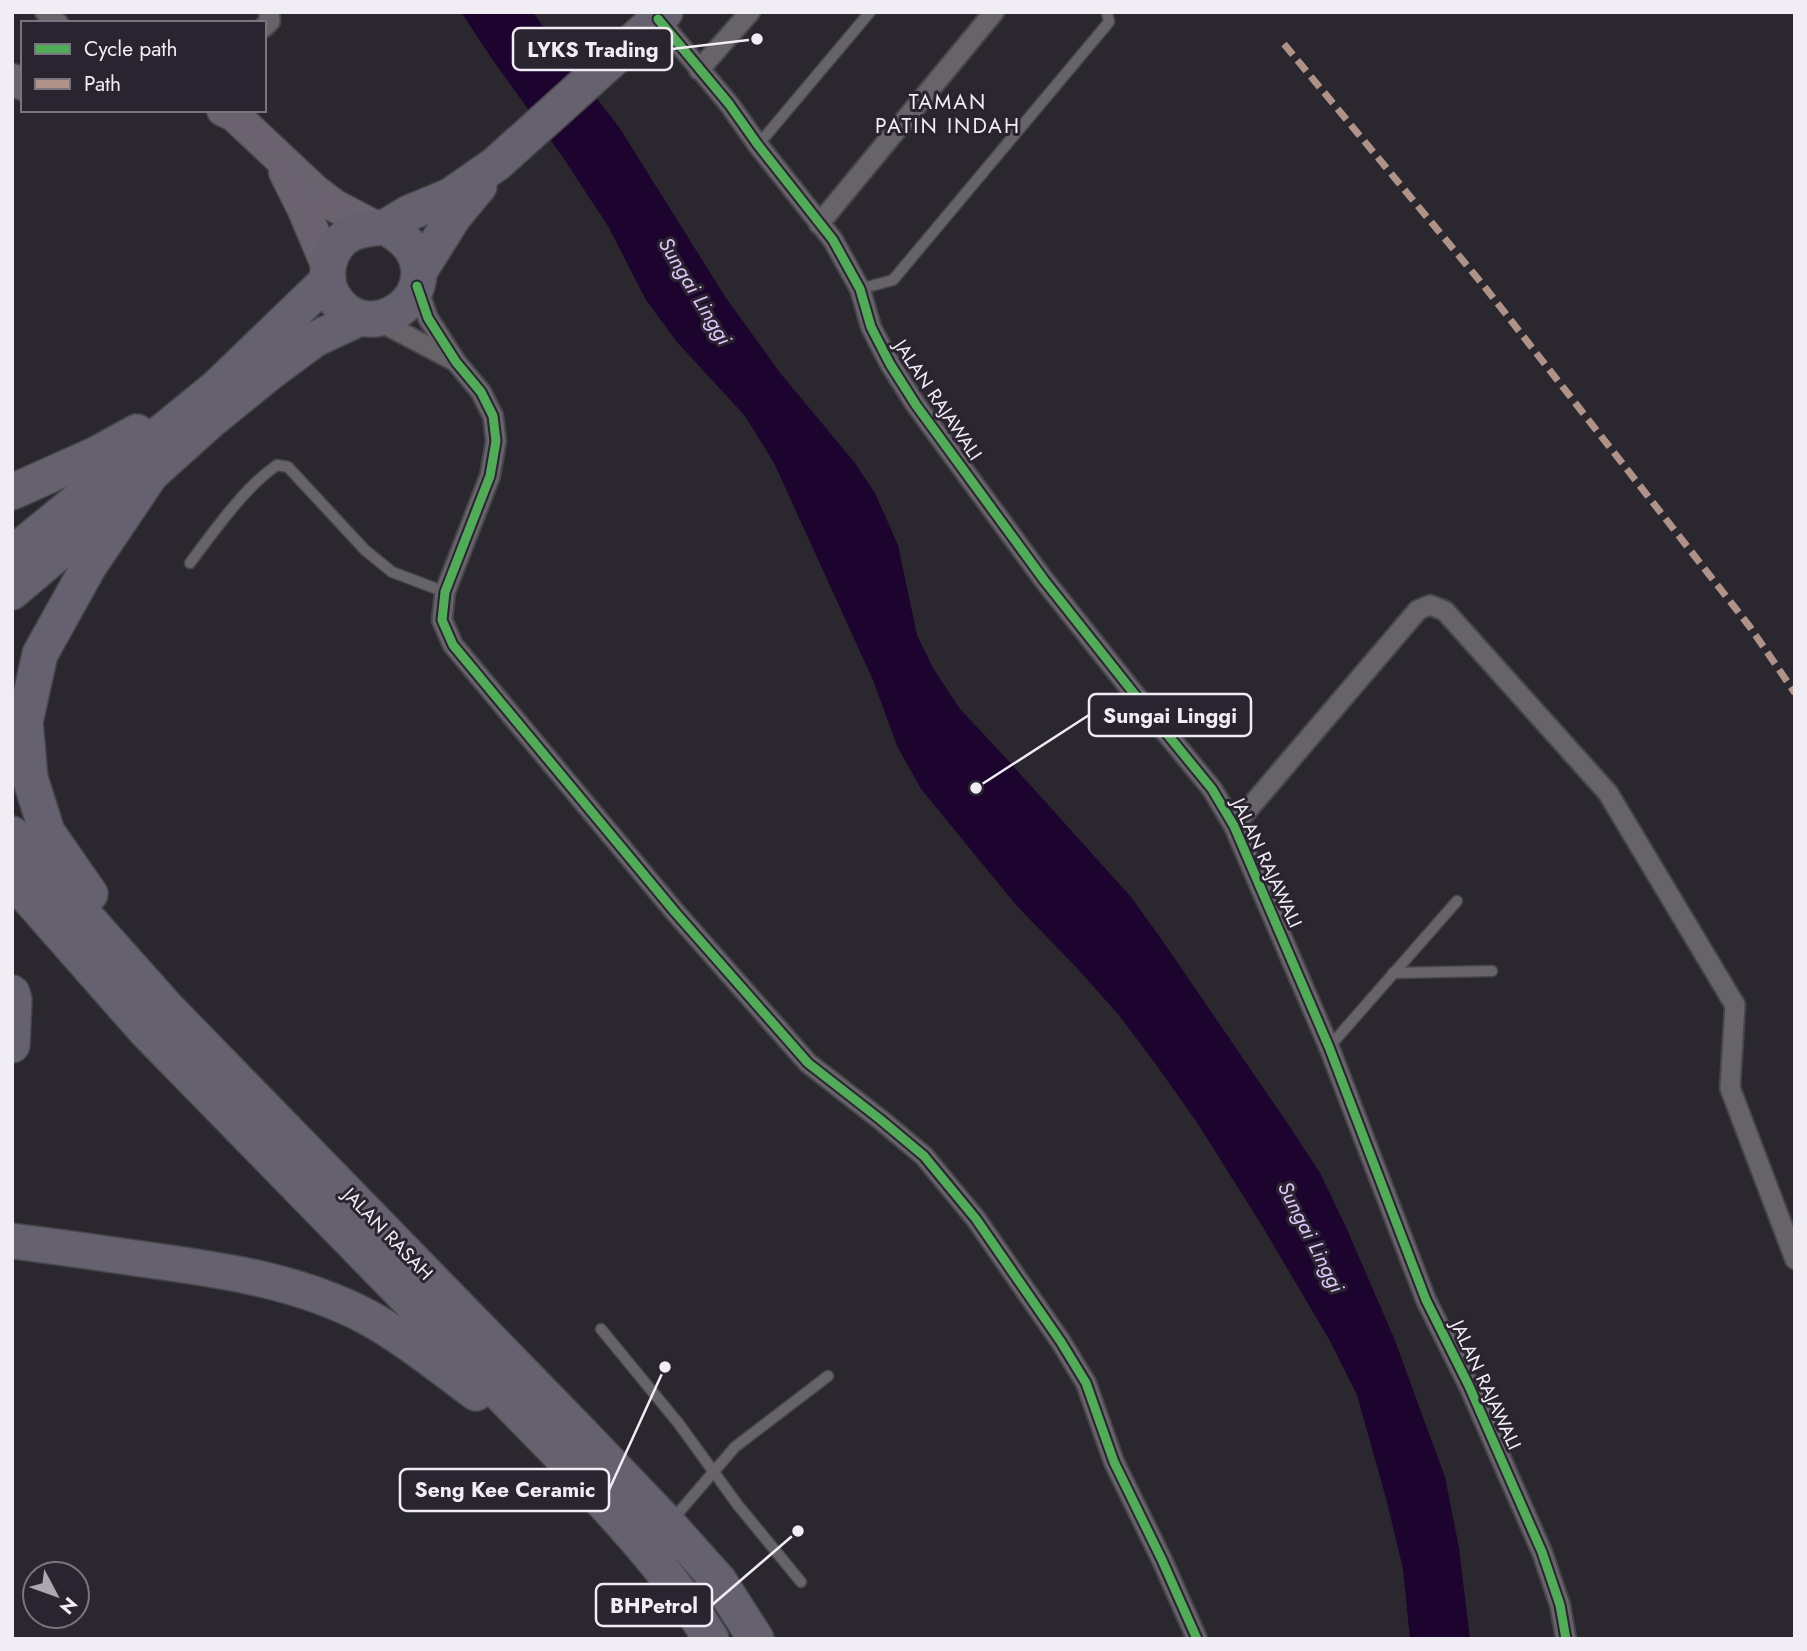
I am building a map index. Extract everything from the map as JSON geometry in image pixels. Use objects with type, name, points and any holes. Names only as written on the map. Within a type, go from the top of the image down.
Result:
[{"type":"highway","points":[[367,319],[348,313],[331,293],[328,274],[332,254],[340,242],[350,234],[364,229],[382,228],[450,196],[496,164],[653,20]]},
{"type":"highway","points":[[12,592],[210,421],[278,366],[315,340],[367,319],[388,317],[401,310],[411,299],[418,279],[454,216],[496,164]]},
{"type":"highway","points":[[382,228],[401,238],[410,247],[416,259],[418,279]]},
{"type":"highway","points":[[12,554],[216,388],[328,274]]},
{"type":"highway","points":[[12,492],[97,454],[216,388]]},
{"type":"highway","points":[[151,474],[89,566],[40,654],[25,722],[30,778],[47,832],[166,1007]]},
{"type":"highway","name":"JALAN RASAH","points":[[12,834],[166,1007],[669,1525],[719,1581],[756,1639]]},
{"type":"highway","name":"JALAN RASAH","points":[[12,878],[145,1030],[561,1456],[620,1520],[684,1598],[712,1639]]},
{"type":"highway","points":[[12,993],[12,1045]]},
{"type":"highway","points":[[12,1241],[228,1271],[281,1283],[331,1300],[368,1317],[408,1344],[561,1456]]},
{"type":"main road","points":[[227,112],[234,115],[315,191],[335,206],[382,228]]},
{"type":"main road","points":[[279,158],[303,208],[328,274]]},
{"type":"street","points":[[699,70],[750,12]]},
{"type":"street","points":[[819,223],[994,12]]},
{"type":"street","name":"JALAN RAJAWALI","points":[[653,20],[729,104],[833,240],[860,289],[870,327],[916,405],[1044,580],[1212,789],[1234,826],[1329,1048],[1426,1300],[1469,1386],[1542,1552],[1560,1605],[1566,1639]]},
{"type":"street","points":[[418,279],[428,317],[456,362],[481,392],[493,416],[496,441],[490,476],[445,592],[442,620],[453,645],[667,902],[808,1063],[924,1156],[976,1219],[1086,1383],[1114,1462],[1197,1639]]},
{"type":"street","points":[[367,319],[456,362]]},
{"type":"street","points":[[1234,826],[1418,610],[1430,605],[1445,611],[1608,793],[1735,1005],[1730,1088],[1795,1259]]},
{"type":"lane","points":[[758,145],[870,12]]},
{"type":"lane","points":[[860,289],[892,280],[1109,22],[1107,12]]},
{"type":"lane","points":[[190,563],[231,511],[264,474],[276,465],[288,467],[365,550],[392,572],[445,592]]},
{"type":"lane","points":[[1329,1048],[1457,901]]},
{"type":"lane","points":[[1393,973],[1492,971]]},
{"type":"lane","points":[[601,1329],[679,1424],[712,1472],[801,1582]]},
{"type":"lane","points":[[669,1525],[735,1447],[828,1376]]},
{"type":"water","points":[[461,12],[533,12],[619,127],[726,298],[781,374],[855,463],[875,493],[898,545],[917,635],[933,668],[960,709],[1131,897],[1320,1173],[1394,1338],[1445,1477],[1459,1548],[1470,1639],[1410,1639],[1403,1569],[1387,1502],[1357,1395],[1330,1341],[1198,1124],[1157,1066],[1118,1014],[1016,905],[921,789],[897,746],[873,680],[774,463],[745,416],[677,342],[646,300],[608,226]]},
{"type":"marked path","points":[[1284,44],[1484,286],[1750,627],[1795,693]]},
{"type":"cycle path","points":[[658,19],[729,104],[833,240],[860,289],[871,327],[916,405],[1044,580],[1212,789],[1234,826],[1329,1047],[1426,1300],[1469,1386],[1542,1552],[1560,1605],[1566,1639]]},
{"type":"cycle path","points":[[417,286],[428,318],[456,362],[481,392],[493,416],[496,441],[490,476],[445,592],[442,620],[453,645],[675,912],[808,1063],[924,1156],[976,1219],[1086,1383],[1114,1462],[1197,1639]]},
{"type":"place","name":"LYKS Trading","points":[[757,39]]},
{"type":"place","name":"Sungai Linggi","points":[[976,788]]},
{"type":"place","name":"Seng Kee Ceramic","points":[[665,1367]]},
{"type":"place","name":"BHPetrol","points":[[798,1531]]},
{"type":"district","name":"TAMAN PATIN INDAH","points":[[948,114]]}]
